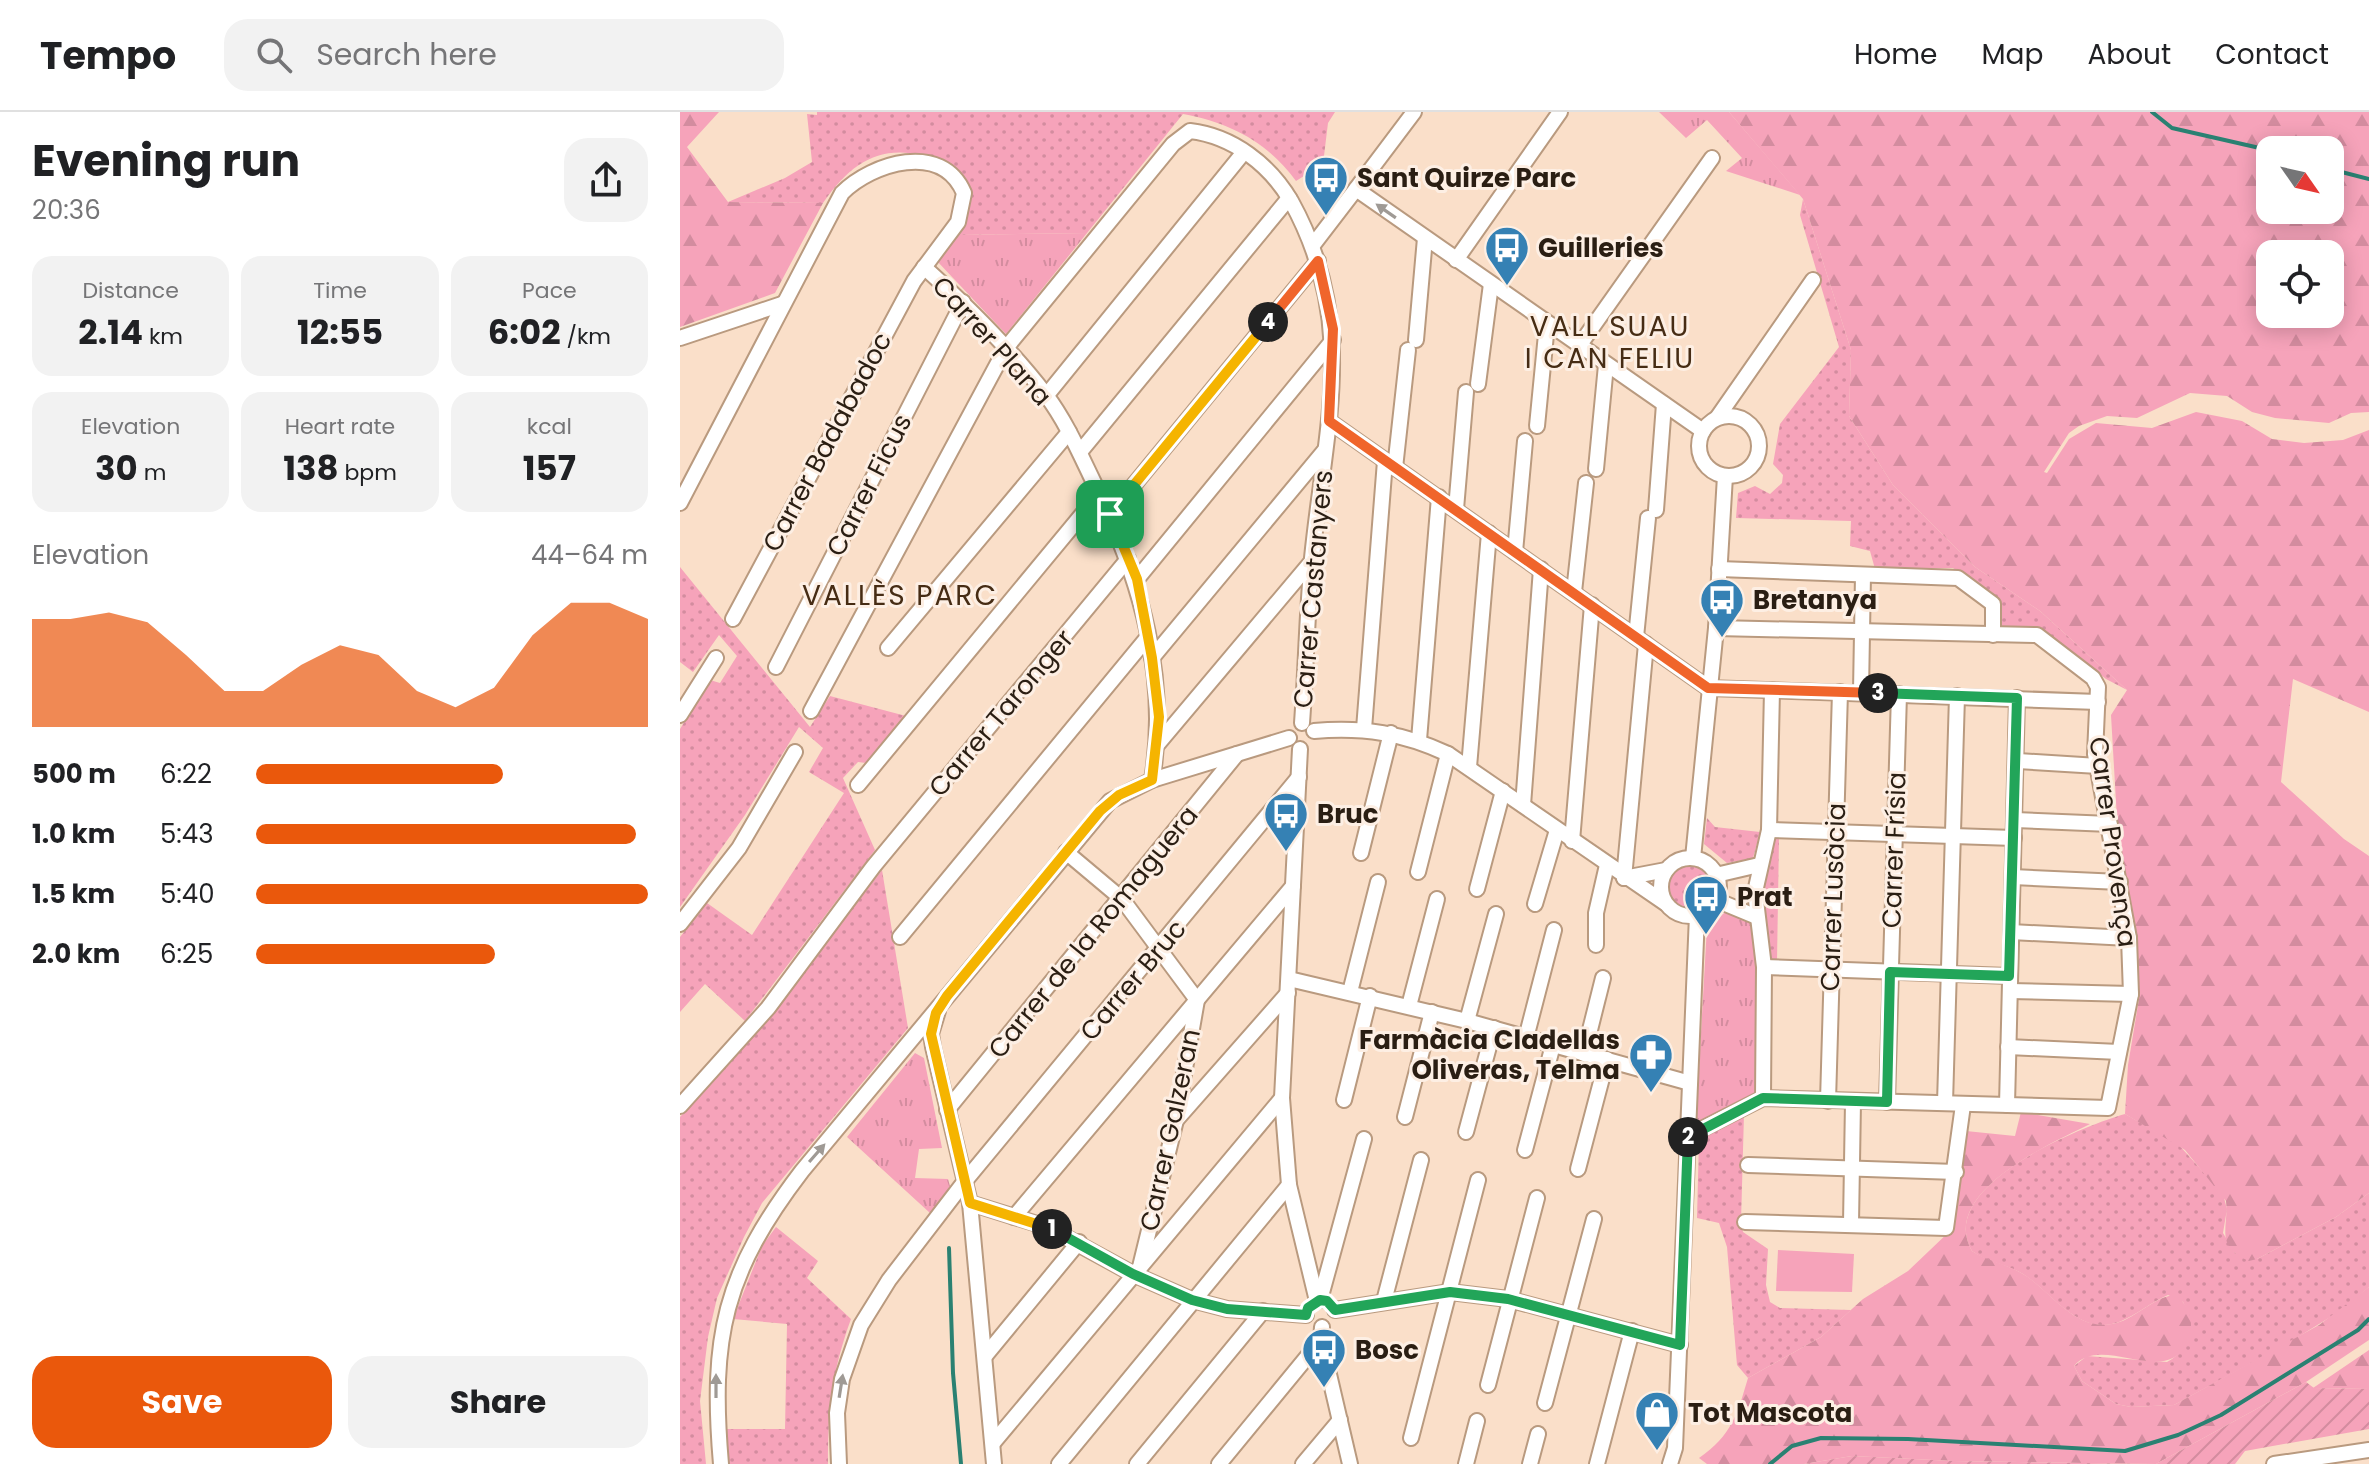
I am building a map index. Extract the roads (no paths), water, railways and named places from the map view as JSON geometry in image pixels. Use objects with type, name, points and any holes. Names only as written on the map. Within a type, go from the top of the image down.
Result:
[{"type":"street","points":[[1313,245],[1414,112]]},
{"type":"street","points":[[1456,260],[1560,112]]},
{"type":"street","name":"Carrer Castanyers","points":[[1006,348],[1181,135],[1195,132],[1244,152],[1264,164],[1289,198],[1313,245],[1331,310],[1334,340],[1329,421],[1312,561],[1308,727]]},
{"type":"street","points":[[1046,396],[1244,152]]},
{"type":"street","points":[[1579,346],[1712,158]]},
{"type":"street","name":"Carrer Badabadoc","points":[[680,503],[842,193],[873,169],[907,162],[938,167],[951,173],[964,193],[958,222],[924,267],[733,619]]},
{"type":"street","points":[[1356,189],[1703,431]]},
{"type":"street","points":[[1080,452],[1289,198]]},
{"type":"street","points":[[1364,729],[1390,464],[1412,345],[1425,238]]},
{"type":"street","points":[[1110,514],[1318,261]]},
{"type":"street","name":"Carrer Plana","points":[[924,267],[963,302],[1046,396],[1080,452],[1110,514],[1137,579],[1152,658],[1159,717],[1152,780]]},
{"type":"street","points":[[1717,418],[1739,417],[1753,426],[1760,442],[1754,465],[1741,474],[1725,476],[1712,471],[1700,453],[1703,431],[1717,418],[1813,280]]},
{"type":"street","points":[[1456,509],[1472,388],[1491,284]]},
{"type":"street","name":"Carrer Ficus","points":[[776,667],[963,302]]},
{"type":"street","points":[[680,338],[782,304]]},
{"type":"street","points":[[1537,426],[1547,324]]},
{"type":"street","points":[[1137,579],[1334,340]]},
{"type":"street","points":[[811,711],[1006,348]]},
{"type":"street","points":[[1596,469],[1606,365]]},
{"type":"street","points":[[1624,878],[1641,640],[1664,404]]},
{"type":"street","points":[[1329,421],[1708,688],[1861,691],[2098,702]]},
{"type":"street","points":[[888,648],[1069,432]]},
{"type":"street","points":[[1515,552],[1525,441]]},
{"type":"street","points":[[1152,658],[1325,449]]},
{"type":"street","points":[[1693,858],[1716,628],[1725,476]]},
{"type":"street","points":[[1574,592],[1586,483]]},
{"type":"street","points":[[858,785],[1099,494]]},
{"type":"street","points":[[1419,740],[1439,497]]},
{"type":"street","points":[[1469,767],[1489,533]]},
{"type":"street","name":"Carrer Taronger","points":[[680,1106],[768,1008],[873,867],[1128,559]]},
{"type":"street","points":[[1157,745],[1312,561]]},
{"type":"street","points":[[1523,805],[1541,569]]},
{"type":"street","points":[[1719,569],[1958,578],[1993,604],[1993,635]]},
{"type":"street","points":[[1861,691],[1863,575]]},
{"type":"street","points":[[1572,841],[1592,605]]},
{"type":"street","name":"Carrer Provença","points":[[1716,628],[1862,634],[2037,635],[2093,678],[2098,687],[2098,766],[2129,938],[2131,994],[2108,1108],[2007,1105]]},
{"type":"street","points":[[900,937],[1147,638]]},
{"type":"street","points":[[680,715],[716,658]]},
{"type":"street","points":[[1763,1098],[1764,967],[1755,892],[1769,830],[1772,690]]},
{"type":"street","name":"Carrer Lusàcia","points":[[1828,1101],[1840,692]]},
{"type":"street","name":"Carrer Frísia","points":[[1887,1102],[1899,694]]},
{"type":"street","points":[[1945,1103],[1957,696]]},
{"type":"street","points":[[1688,1136],[1763,1098],[2007,1105],[2018,761],[2017,698]]},
{"type":"street","points":[[1300,749],[1312,744],[1308,727]]},
{"type":"street","points":[[1289,738],[1291,729],[1308,727],[1364,729],[1419,740],[1469,767],[1624,878],[1683,916],[1697,915],[1716,900],[1719,891],[1716,875],[1710,866],[1693,858],[1680,860],[1666,870],[1624,878]]},
{"type":"street","points":[[1361,853],[1391,733]]},
{"type":"street","points":[[1289,738],[1300,749],[1282,1098],[1289,1185],[1319,1300]]},
{"type":"street","points":[[721,1464],[715,1381],[720,1335],[747,1256],[768,1217],[802,1171],[1110,801],[1152,780],[1289,738]]},
{"type":"street","points":[[680,924],[739,848],[795,752]]},
{"type":"street","name":"Carrer de la Romaguera","points":[[947,1110],[1122,899],[1237,754]]},
{"type":"street","points":[[1418,872],[1448,754]]},
{"type":"street","points":[[2018,761],[2098,766]]},
{"type":"street","name":"Carrer Bruc","points":[[839,1464],[837,1413],[850,1350],[889,1280],[965,1181],[1161,948],[1299,777]]},
{"type":"street","points":[[1477,889],[1503,791]]},
{"type":"street","points":[[2015,820],[2110,824]]},
{"type":"street","points":[[1535,904],[1557,830]]},
{"type":"street","points":[[1769,830],[2014,838]]},
{"type":"street","name":"Carrer Galzeran","points":[[993,1443],[1137,1270],[1176,1120],[1197,1000],[1122,899],[1066,852]]},
{"type":"street","points":[[1596,945],[1596,913],[1607,865]]},
{"type":"street","points":[[1716,875],[1759,865]]},
{"type":"street","points":[[1665,903],[1661,889],[1666,870]]},
{"type":"street","points":[[2013,877],[2120,882]]},
{"type":"street","points":[[1350,992],[1378,882]]},
{"type":"street","points":[[1014,1217],[1293,886]]},
{"type":"street","points":[[1409,1006],[1437,899]]},
{"type":"street","points":[[1716,900],[1757,917]]},
{"type":"street","points":[[1467,1021],[1496,914]]},
{"type":"street","points":[[1670,1464],[1675,1448],[1697,915]]},
{"type":"street","points":[[1526,1038],[1554,930]]},
{"type":"street","points":[[2011,932],[2129,938]]},
{"type":"street","points":[[1764,967],[1949,974],[2131,994]]},
{"type":"street","points":[[1584,1054],[1603,978]]},
{"type":"street","points":[[1288,986],[1370,996],[1690,1083]]},
{"type":"street","points":[[1176,1120],[1288,986]]},
{"type":"street","points":[[947,996],[933,1025],[935,1058],[970,1203],[994,1464]]},
{"type":"street","points":[[1344,1100],[1370,996]]},
{"type":"street","points":[[1405,1117],[1432,1012]]},
{"type":"street","points":[[1466,1132],[1494,1028]]},
{"type":"street","points":[[904,1048],[919,1044],[935,1058]]},
{"type":"street","points":[[1525,1150],[1553,1045]]},
{"type":"street","points":[[2008,1047],[2119,1052]]},
{"type":"street","points":[[1578,1169],[1607,1059]]},
{"type":"street","points":[[1137,1270],[1282,1098]]},
{"type":"street","points":[[1851,1223],[1853,1102]]},
{"type":"street","points":[[1745,1222],[1946,1228],[1963,1105]]},
{"type":"street","points":[[1350,1464],[1321,1334],[1306,1315],[1308,1308],[1319,1300],[1364,1139]]},
{"type":"street","points":[[1384,1301],[1421,1160]]},
{"type":"street","points":[[1748,1165],[1956,1172]]},
{"type":"street","points":[[1411,1438],[1478,1180]]},
{"type":"street","points":[[1059,1464],[1289,1185]]},
{"type":"street","points":[[1488,1385],[1537,1198]]},
{"type":"street","points":[[970,1203],[1079,1242],[1192,1300],[1227,1309],[1306,1315]]},
{"type":"street","points":[[1545,1403],[1594,1219]]},
{"type":"street","points":[[985,1356],[1079,1242]]},
{"type":"street","points":[[1335,1310],[1450,1292],[1511,1300],[1680,1345]]},
{"type":"street","points":[[1219,1464],[1334,1318],[1335,1310],[1327,1301],[1319,1300]]},
{"type":"street","points":[[1137,1464],[1263,1311]]},
{"type":"street","points":[[1597,1464],[1632,1331]]},
{"type":"street","points":[[1303,1464],[1340,1420]]},
{"type":"street","points":[[1466,1464],[1477,1421]]},
{"type":"street","points":[[1530,1464],[1538,1434]]},
{"type":"street","points":[[2274,1464],[2369,1450]]},
{"type":"waterway","points":[[2152,112],[2172,128],[2256,147]]},
{"type":"waterway","points":[[2344,173],[2369,179]]},
{"type":"waterway","points":[[949,1248],[953,1373],[961,1464]]},
{"type":"waterway","points":[[1770,1464],[1792,1446],[1821,1438],[1908,1439],[2125,1451],[2178,1435],[2221,1415],[2358,1330],[2369,1319]]},
{"type":"place","name":"Sant Quirze Parc","points":[[1326,217]]},
{"type":"place","name":"Guilleries","points":[[1507,287]]},
{"type":"place","name":"Bretanya","points":[[1722,639]]},
{"type":"place","name":"Bruc","points":[[1286,853]]},
{"type":"place","name":"Prat","points":[[1706,936]]},
{"type":"place","name":"Farmàcia Cladellas Oliveras, Telma","points":[[1651,1094]]},
{"type":"place","name":"Bosc","points":[[1324,1389]]},
{"type":"place","name":"Tot Mascota","points":[[1657,1452]]},
{"type":"district","name":"VALL SUAU I CAN FELIU","points":[[1610,342]]},
{"type":"district","name":"VALLÈS PARC","points":[[900,595]]}]
